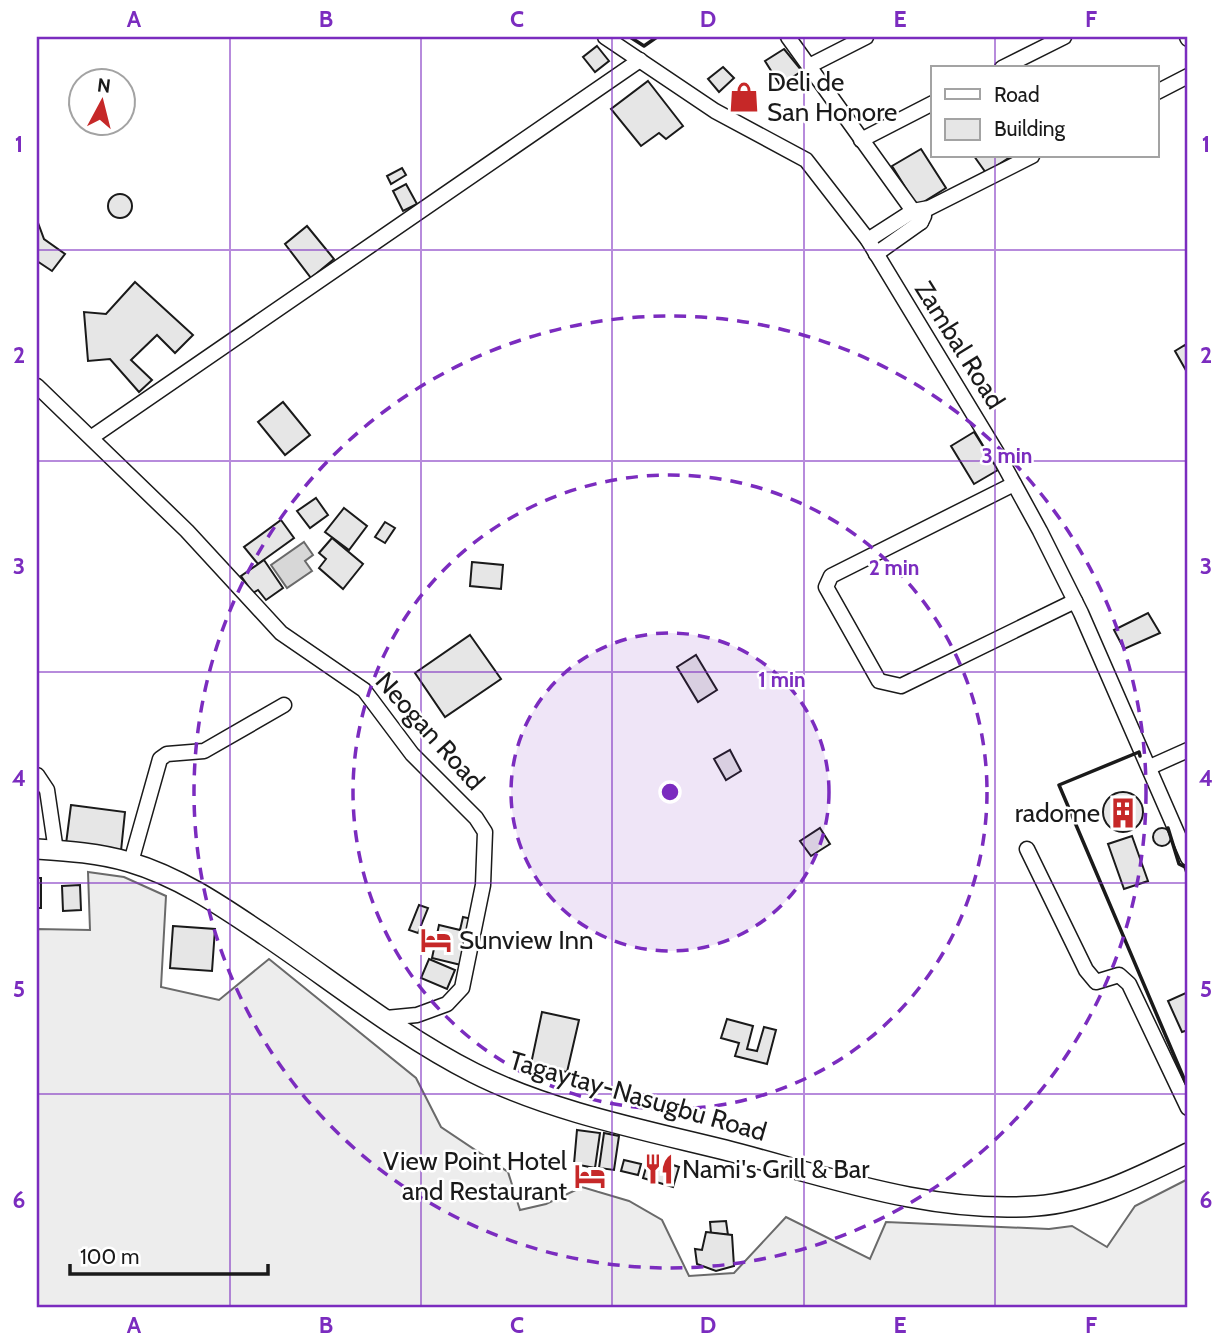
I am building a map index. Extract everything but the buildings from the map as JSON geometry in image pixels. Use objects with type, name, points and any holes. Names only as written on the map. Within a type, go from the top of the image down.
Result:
[{"type":"main road","name":"Tagaytay-Nasugbu Road","points":[[47,850],[131,862],[212,899],[386,1018],[475,1073],[550,1102],[922,1201],[1000,1208],[1053,1205],[1144,1175],[1188,1153]]},
{"type":"street","name":"Zambal Road","points":[[605,37],[715,111],[806,160],[868,240],[1014,484],[1075,601],[1188,858]]},
{"type":"street","points":[[788,37],[917,216]]},
{"type":"street","points":[[809,66],[866,37]]},
{"type":"street","points":[[1006,66],[1064,37]]},
{"type":"street","points":[[92,437],[640,60]]},
{"type":"street","points":[[1158,91],[1188,76]]},
{"type":"street","points":[[861,140],[931,104]]},
{"type":"street","points":[[868,240],[1028,158]]},
{"type":"street","points":[[876,254],[917,216]]},
{"type":"street","name":"Neogan Road","points":[[37,386],[187,531],[281,632],[364,690],[412,754],[476,818],[485,832],[483,885],[462,988],[447,1004],[417,1015],[386,1018]]},
{"type":"street","points":[[1014,484],[831,576],[825,587],[879,681],[901,687],[1075,601]]},
{"type":"street","points":[[131,862],[160,759],[167,754],[204,751],[284,705]]},
{"type":"street","points":[[1150,767],[1188,750]]},
{"type":"street","points":[[37,775],[47,790],[47,850]]},
{"type":"street","points":[[1027,849],[1086,970],[1096,982],[1119,975],[1129,984],[1188,1108]]},
{"type":"shaded area","points":[[304,542],[313,555],[305,561],[312,571],[287,588],[271,565]]},
{"type":"shaded area","points":[[88,872],[124,877],[166,896],[161,987],[219,1000],[269,959],[416,1078],[441,1127],[508,1172],[520,1210],[546,1204],[582,1187],[629,1201],[662,1220],[689,1276],[734,1273],[786,1217],[870,1259],[886,1222],[1049,1229],[1072,1226],[1107,1247],[1135,1206],[1188,1179],[1188,1307],[37,1307],[37,929],[90,930]]},
{"type":"wall","points":[[630,37],[644,46],[657,37]]},
{"type":"wall","points":[[1140,756],[1139,752],[1059,785],[1188,1088]]},
{"type":"wall","points":[[1168,828],[1179,864],[1185,867],[1188,876]]},
{"type":"place","name":"Deli de San Honore","points":[[744,97]]},
{"type":"place","name":"radome","points":[[1123,813]]},
{"type":"place","name":"Sunview Inn","points":[[436,940]]},
{"type":"place","name":"Nami's Grill & Bar","points":[[659,1169]]},
{"type":"place","name":"View Point Hotel and Restaurant","points":[[590,1176]]}]
